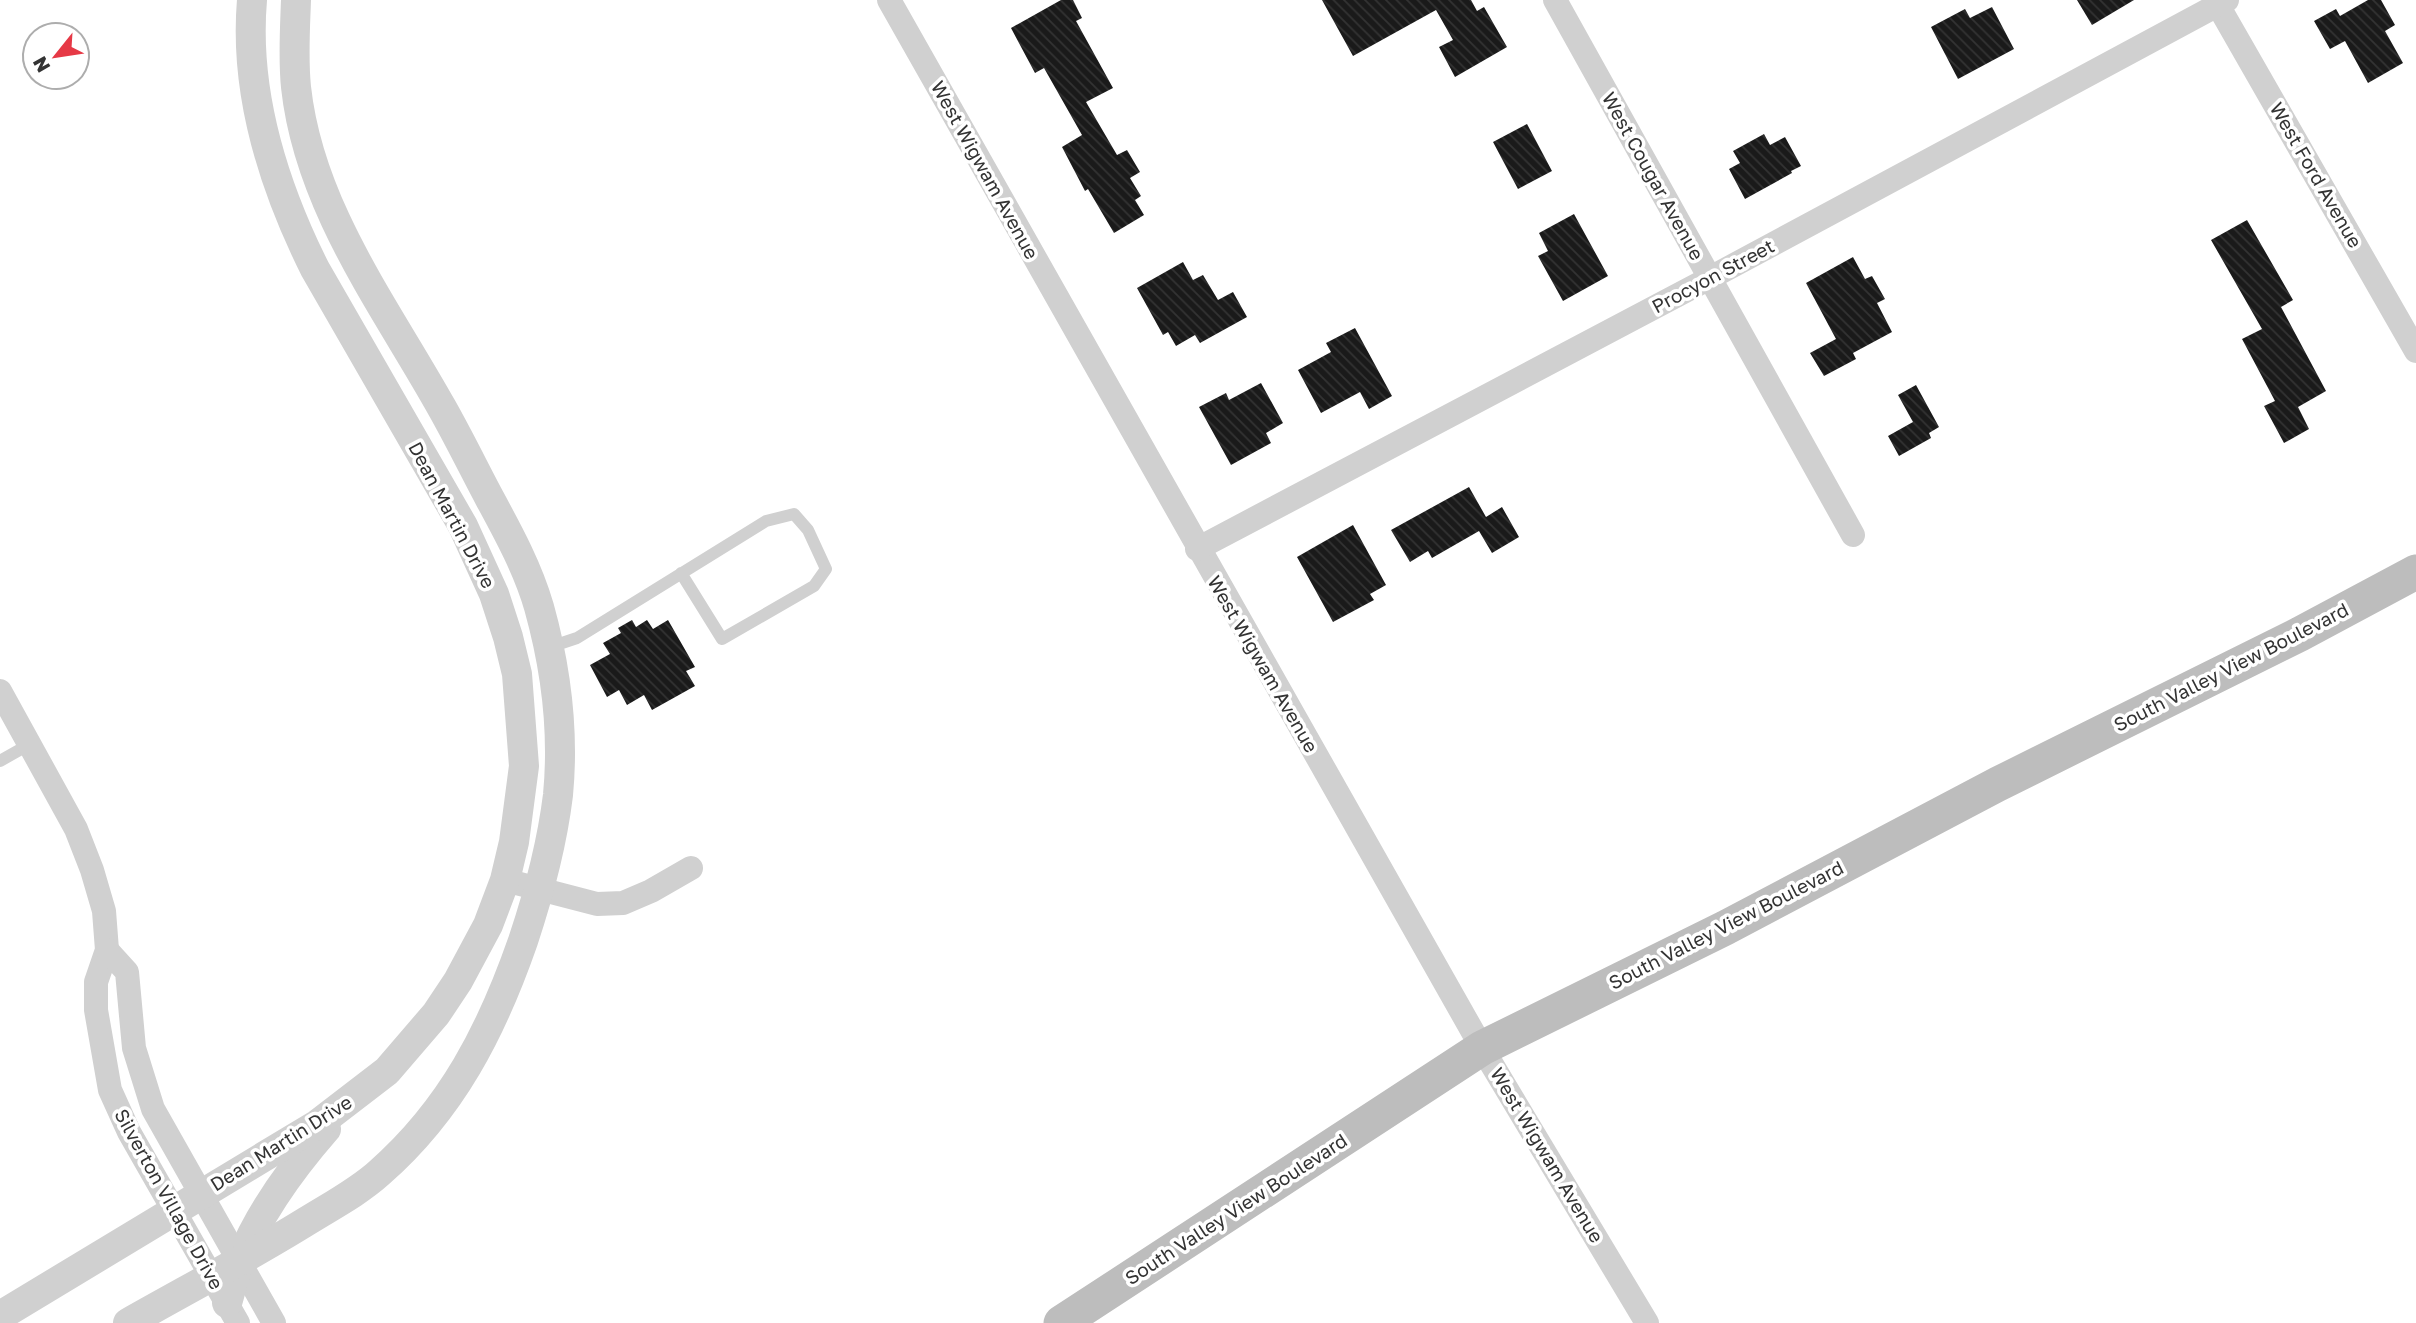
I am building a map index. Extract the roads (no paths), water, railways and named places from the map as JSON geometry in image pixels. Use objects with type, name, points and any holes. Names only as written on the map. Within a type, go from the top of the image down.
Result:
[{"type":"main road","name":"South Valley View Boulevard","points":[[1061,1323],[1482,1048],[1726,928],[1998,783],[2300,634],[2416,572]]},
{"type":"street","name":"Dean Martin Drive","points":[[0,1316],[318,1124],[387,1071],[436,1014],[458,981],[488,925],[505,880],[514,842],[524,766],[517,674],[494,594],[463,526],[314,269],[284,203],[272,166],[256,90],[252,0]]},
{"type":"street","name":"Dean Martin Drive","points":[[128,1323],[309,1220],[377,1175],[421,1131],[450,1094],[495,1017],[540,887],[552,837],[558,793],[558,695],[538,604],[525,565],[441,406],[368,285],[316,174],[296,90],[293,50],[296,0]]},
{"type":"street","name":"West Wigwam Avenue","points":[[889,0],[1197,549],[1482,1048],[1647,1323]]},
{"type":"street","name":"West Cougar Avenue","points":[[1555,0],[1853,535]]},
{"type":"street","name":"Procyon Street","points":[[1197,549],[1710,278],[2220,2]]},
{"type":"street","name":"West Ford Avenue","points":[[2220,2],[2416,351]]},
{"type":"street","points":[[432,473],[467,454]]},
{"type":"street","points":[[463,526],[501,566],[529,644],[534,650],[549,648]]},
{"type":"street","name":"Silverton Village Drive","points":[[0,691],[76,829],[104,911],[107,950],[96,982],[96,1010],[110,1090],[129,1132],[232,1313]]},
{"type":"street","points":[[505,880],[597,904],[623,903],[652,891],[691,868]]},
{"type":"street","name":"Silverton Village Drive","points":[[107,950],[127,972],[134,1048],[153,1109],[274,1323]]},
{"type":"street","points":[[232,1313],[240,1261],[290,1173],[352,1100]]},
{"type":"lane","points":[[549,648],[577,638],[681,573],[766,521],[794,514],[808,530],[826,569],[814,586],[722,639],[681,573]]},
{"type":"lane","points":[[0,761],[30,744]]}]
